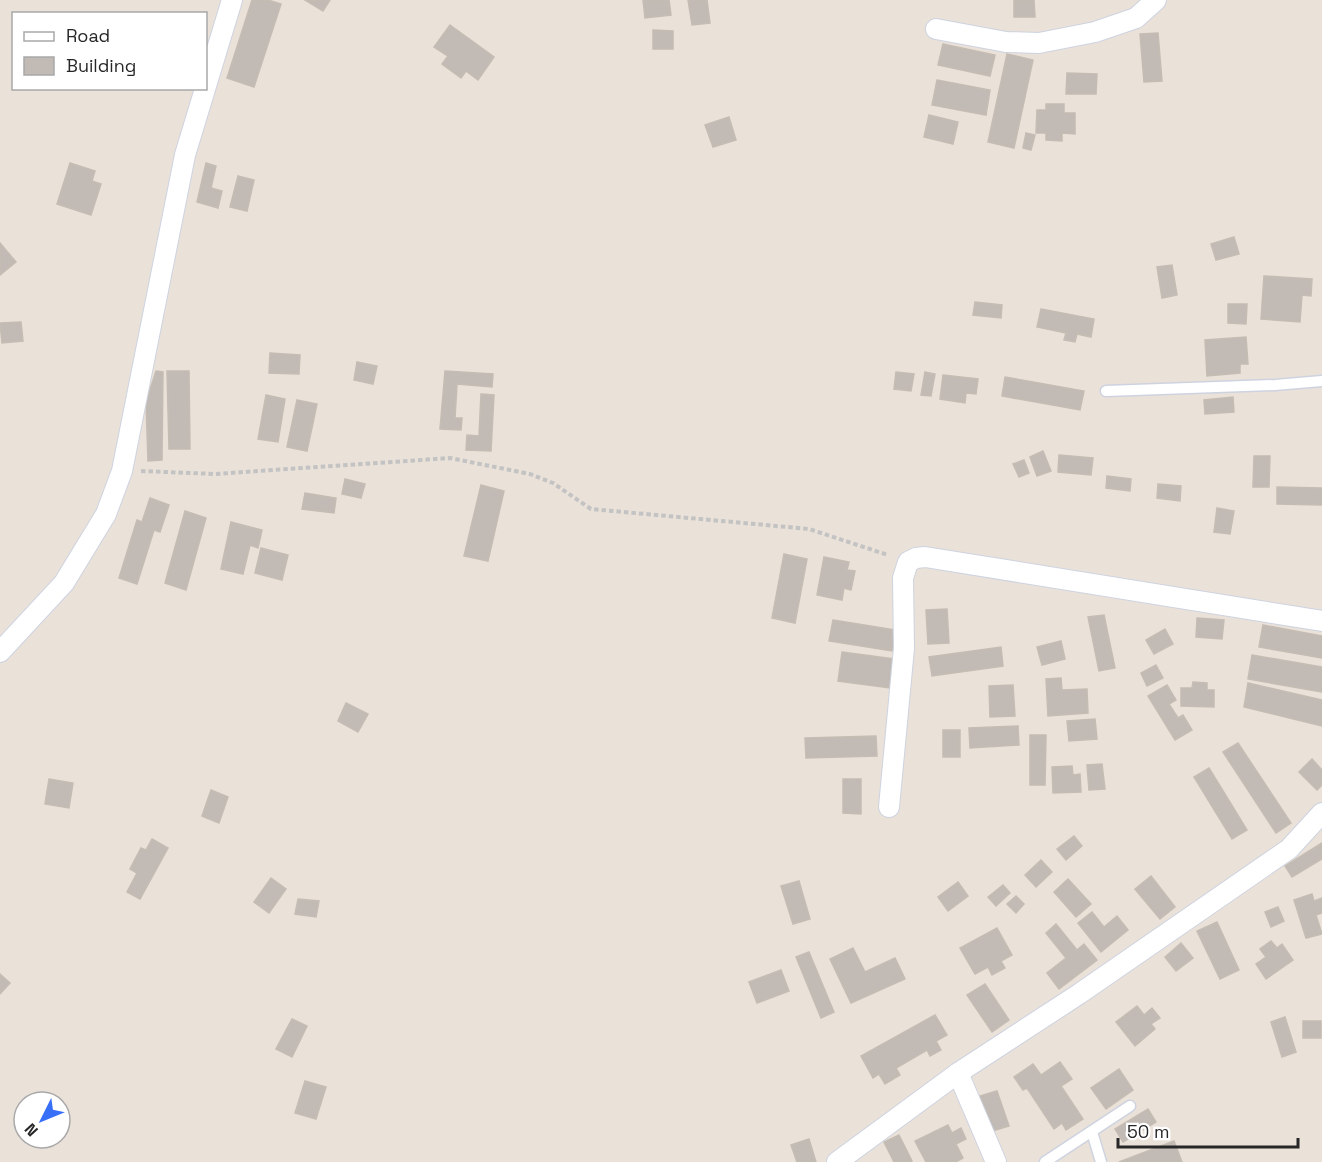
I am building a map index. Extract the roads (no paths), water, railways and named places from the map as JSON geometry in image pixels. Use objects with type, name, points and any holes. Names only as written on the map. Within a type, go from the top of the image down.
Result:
[{"type":"street","points":[[207,84],[232,0]]},
{"type":"street","points":[[936,29],[1006,42],[1039,43],[1095,32],[1136,18],[1156,0]]},
{"type":"street","points":[[0,652],[64,583],[106,514],[123,471],[186,155],[205,90]]},
{"type":"street","points":[[889,807],[904,648],[903,578],[908,562],[916,558],[925,557],[1322,621]]},
{"type":"street","points":[[837,1162],[958,1073],[1079,994],[1289,849],[1322,813]]},
{"type":"street","points":[[958,1073],[996,1162]]},
{"type":"lane","points":[[1106,391],[1275,385],[1322,381]]},
{"type":"lane","points":[[1045,1162],[1130,1106]]},
{"type":"lane","points":[[1092,1131],[1101,1162]]}]
